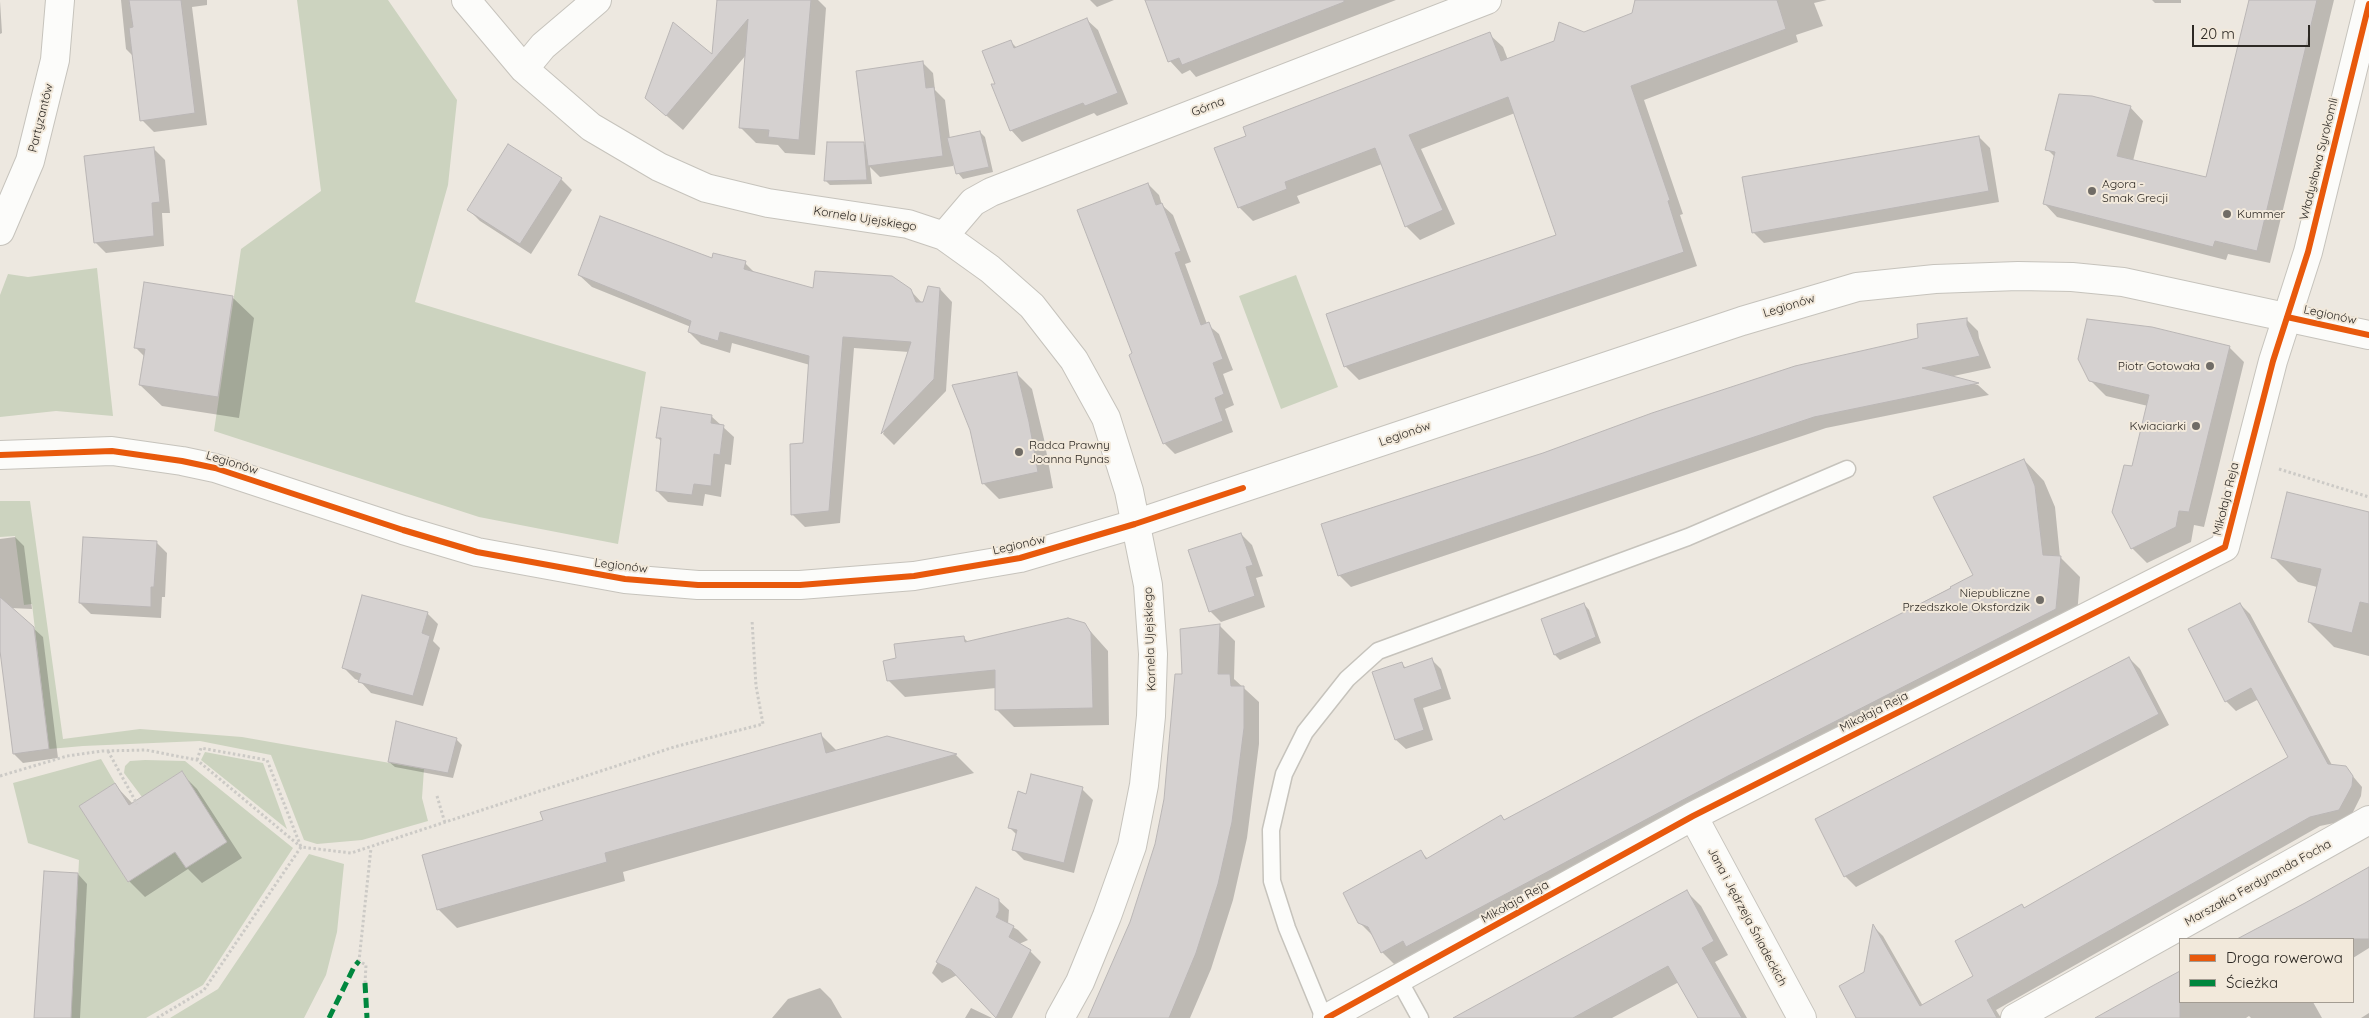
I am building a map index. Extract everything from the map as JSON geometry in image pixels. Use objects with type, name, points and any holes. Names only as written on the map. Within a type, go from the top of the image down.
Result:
[{"type":"street","name":"Partyzantów","points":[[0,231],[32,153],[56,60],[60,0]]},
{"type":"street","name":"Kornela Ujejskiego","points":[[466,0],[524,69],[592,127],[659,168],[706,188],[768,203],[908,224],[944,236],[990,269],[1032,306],[1074,360],[1106,418],[1129,490],[1148,585],[1152,654],[1151,716],[1144,785],[1132,846],[1110,908],[1080,982],[1060,1018]]},
{"type":"street","points":[[524,69],[543,46],[597,0]]},
{"type":"street","name":"Górna","points":[[944,236],[973,202],[991,192],[1487,0]]},
{"type":"street","name":"Władysława Syrokomli","points":[[2287,317],[2308,252],[2369,4]]},
{"type":"street","name":"Legionów","points":[[0,454],[112,451],[182,461],[215,468],[403,530],[477,552],[626,579],[698,585],[800,585],[914,576],[1020,558],[1135,524],[1742,321],[1857,287],[1935,279],[2018,276],[2072,277],[2123,282],[2369,335]]},
{"type":"street","name":"Mikołaja Reja","points":[[1325,1018],[1399,980],[1693,816],[2225,547],[2273,361],[2287,317]]},
{"type":"street","name":"Jana i Jędrzeja Śniadeckich","points":[[1693,816],[1802,1018]]},
{"type":"street","name":"Marszałka Ferdynanda Focha","points":[[2015,1018],[2369,820]]},
{"type":"lane","points":[[1325,1018],[1287,928],[1272,881],[1271,830],[1284,774],[1305,732],[1348,679],[1378,651],[1688,537],[1847,469]]},
{"type":"lane","points":[[1399,980],[1420,1018]]},
{"type":"path","points":[[2276,468],[2369,497]]},
{"type":"path","points":[[0,776],[67,756],[108,751],[146,750],[197,760],[301,848],[351,853],[674,747],[763,724],[756,686],[752,616]]},
{"type":"path","points":[[197,760],[201,748],[267,760],[301,848]]},
{"type":"path","points":[[108,751],[136,804]]},
{"type":"path","points":[[437,796],[445,823]]},
{"type":"path","points":[[157,1018],[204,990],[301,848]]},
{"type":"path","points":[[365,983],[366,965],[359,961],[371,848]]},
{"type":"green space","points":[[297,0],[388,0],[457,100],[448,185],[415,302],[646,372],[618,544],[479,517],[214,431],[241,249],[321,191]]},
{"type":"green space","points":[[97,268],[113,416],[56,411],[0,417],[0,295],[8,274],[28,277]]},
{"type":"green space","points":[[1296,275],[1338,387],[1281,409],[1239,296]]},
{"type":"green space","points":[[0,501],[30,501],[63,739],[140,729],[242,737],[424,769],[422,798],[428,821],[362,840],[317,844],[304,840],[271,755],[200,741],[49,749],[32,604],[24,605],[15,536],[0,537]]},
{"type":"green space","points":[[205,752],[263,763],[287,829],[201,760]]},
{"type":"green space","points":[[101,759],[115,783],[80,806],[128,882],[175,852],[186,868],[227,842],[182,771],[142,797],[124,773],[125,766],[130,761],[185,761],[293,848],[203,985],[146,1018],[71,1018],[79,860],[28,843],[13,783]]},
{"type":"green space","points":[[309,854],[344,864],[337,932],[326,975],[304,1018],[170,1018],[218,989]]},
{"type":"building","points":[[129,0],[181,0],[195,113],[140,121],[129,28],[133,27]]},
{"type":"building","points":[[717,0],[811,0],[799,140],[768,137],[769,130],[739,128],[748,19],[666,116],[645,98],[673,22],[712,54]]},
{"type":"building","points":[[1145,0],[1344,0],[1344,2],[1182,65],[1179,58],[1168,62]]},
{"type":"building","points":[[1635,0],[1777,0],[1786,29],[1631,86],[1670,200],[1668,201],[1684,252],[1344,367],[1326,314],[1556,235],[1508,97],[1409,135],[1443,210],[1405,227],[1375,148],[1285,182],[1287,189],[1238,208],[1214,148],[1246,136],[1243,127],[1490,32],[1501,61],[1554,41],[1559,22],[1584,32],[1632,13]]},
{"type":"building","points":[[2249,0],[2317,0],[2257,251],[2215,241],[2213,247],[2043,204],[2055,152],[2045,150],[2059,94],[2092,96],[2131,106],[2117,156],[2206,177]]},
{"type":"building","points":[[1087,18],[1118,93],[1085,106],[1083,103],[1010,131],[991,84],[995,84],[982,51],[1011,40],[1014,48]]},
{"type":"building","points":[[923,61],[926,88],[934,87],[943,156],[868,166],[856,71]]},
{"type":"building","points":[[980,131],[989,167],[956,174],[947,138]]},
{"type":"building","points":[[1979,136],[1989,191],[1752,233],[1742,177]]},
{"type":"building","points":[[827,142],[864,142],[867,180],[824,181]]},
{"type":"building","points":[[508,144],[562,178],[520,244],[467,210]]},
{"type":"building","points":[[154,147],[160,202],[152,203],[154,236],[94,243],[84,156]]},
{"type":"building","points":[[1148,183],[1156,205],[1162,203],[1181,251],[1175,253],[1201,325],[1209,322],[1223,359],[1213,363],[1224,394],[1215,398],[1223,421],[1163,444],[1129,355],[1132,353],[1077,210]]},
{"type":"building","points":[[600,216],[712,258],[713,253],[746,261],[744,269],[813,288],[815,271],[892,276],[911,289],[916,302],[923,302],[928,286],[940,288],[934,379],[881,434],[911,342],[843,337],[829,511],[791,515],[790,444],[803,443],[809,356],[720,332],[718,341],[688,332],[691,321],[578,275]]},
{"type":"building","points":[[144,282],[233,296],[218,397],[139,385],[145,349],[134,348]]},
{"type":"building","points":[[1967,318],[1967,325],[1980,356],[1922,368],[1979,383],[1814,417],[1338,576],[1321,524],[1543,453],[1652,413],[1795,366],[1918,338],[1917,324]]},
{"type":"building","points":[[2087,319],[2152,327],[2230,346],[2189,512],[2179,511],[2176,527],[2131,549],[2112,512],[2124,465],[2132,466],[2149,395],[2089,381],[2078,359]]},
{"type":"building","points":[[1017,372],[1038,472],[982,484],[970,430],[952,385]]},
{"type":"building","points":[[661,407],[712,415],[711,423],[724,425],[720,455],[714,454],[711,486],[694,484],[692,495],[656,491],[661,438],[656,438]]},
{"type":"building","points":[[2024,459],[2035,486],[2043,555],[2061,556],[2056,609],[1728,776],[1406,947],[1403,941],[1381,953],[1368,927],[1358,923],[1343,893],[1421,850],[1426,859],[1501,815],[1504,820],[1973,575],[1933,497]]},
{"type":"building","points":[[2287,492],[2369,512],[2369,604],[2360,602],[2352,633],[2308,622],[2321,569],[2271,558]]},
{"type":"building","points":[[1241,533],[1253,565],[1246,567],[1255,596],[1209,612],[1188,550]]},
{"type":"building","points":[[83,537],[157,541],[154,587],[151,587],[151,607],[79,603]]},
{"type":"building","points":[[362,595],[428,612],[422,633],[430,636],[413,696],[358,682],[361,674],[342,668]]},
{"type":"building","points":[[0,597],[34,627],[49,749],[13,754],[0,651]]},
{"type":"building","points":[[1584,603],[1596,637],[1554,655],[1541,619]]},
{"type":"building","points":[[2240,603],[2328,764],[2346,766],[2353,776],[2352,786],[2339,810],[2310,817],[1987,1000],[1997,1018],[1856,1018],[1839,986],[1864,972],[1873,924],[1920,1006],[1973,976],[1955,941],[2022,904],[2024,908],[2288,757],[2251,688],[2225,702],[2188,629]]},
{"type":"building","points":[[1068,618],[1085,623],[1091,633],[1093,708],[995,710],[995,670],[887,681],[883,661],[896,658],[894,644],[964,636],[965,642]]},
{"type":"building","points":[[1220,624],[1218,674],[1230,674],[1231,686],[1244,686],[1244,728],[1232,822],[1218,884],[1196,953],[1169,1018],[1088,1018],[1130,922],[1155,844],[1164,799],[1175,674],[1182,674],[1180,629]]},
{"type":"building","points":[[2129,657],[2159,714],[1844,877],[1815,819]]},
{"type":"building","points":[[1432,658],[1442,689],[1414,699],[1424,730],[1395,740],[1372,672],[1402,662],[1404,668]]},
{"type":"building","points":[[396,721],[457,738],[448,773],[388,762]]},
{"type":"building","points":[[821,733],[826,753],[887,736],[957,754],[605,853],[607,862],[437,910],[422,855],[543,820],[540,812]]},
{"type":"building","points":[[182,771],[227,842],[186,868],[175,852],[128,882],[79,806],[115,783],[129,805]]},
{"type":"building","points":[[1031,774],[1083,787],[1064,863],[1012,850],[1017,830],[1008,828],[1018,791],[1026,794]]},
{"type":"building","points":[[2369,867],[2369,939],[2239,938]]},
{"type":"building","points":[[44,871],[78,873],[71,1018],[34,1018]]},
{"type":"building","points":[[976,887],[999,899],[999,911],[996,917],[1014,926],[1009,937],[1031,950],[996,1018],[951,970],[936,962]]},
{"type":"building","points":[[1687,890],[1714,941],[1702,948],[1742,1018],[1698,1018],[1668,966],[1573,1018],[1453,1018]]},
{"type":"building","points":[[2179,972],[2180,1018],[2095,1018]]},
{"type":"marked path","points":[[329,1018],[354,967],[359,961]]},
{"type":"marked path","points":[[365,983],[367,1018]]},
{"type":"cycle path","points":[[1327,1018],[1693,816],[2225,547],[2273,361],[2308,252],[2369,4]]},
{"type":"cycle path","points":[[2287,317],[2369,335]]},
{"type":"cycle path","points":[[0,455],[112,451],[182,461],[215,468],[403,530],[477,552],[625,579],[698,585],[800,585],[914,576],[1020,558],[1135,524],[1243,488]]},
{"type":"place","name":"Agora - Smak Grecji","points":[[2092,191]]},
{"type":"place","name":"Kummer","points":[[2227,214]]},
{"type":"place","name":"Piotr Gotowała","points":[[2210,366]]},
{"type":"place","name":"Kwiaciarki","points":[[2196,426]]},
{"type":"place","name":"Radca Prawny Joanna Rynas","points":[[1019,452]]},
{"type":"place","name":"Niepubliczne Przedszkole Oksfordzik","points":[[2040,600]]}]
